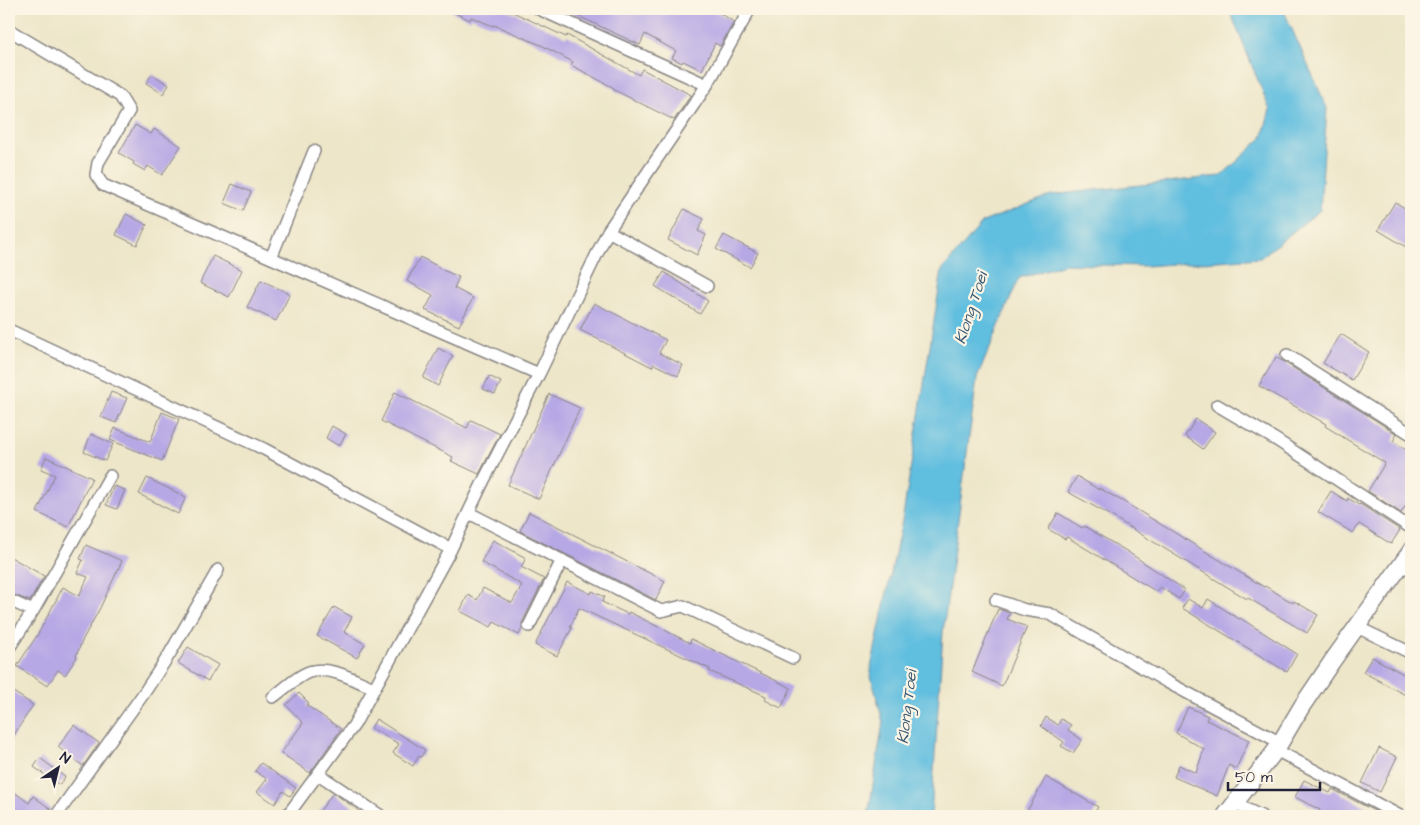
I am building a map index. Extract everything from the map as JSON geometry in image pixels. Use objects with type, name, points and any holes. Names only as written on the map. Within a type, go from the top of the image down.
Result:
[{"type":"street","points":[[539,9],[707,85]]},
{"type":"street","points":[[287,816],[354,725],[451,549],[608,231],[707,85],[750,9]]},
{"type":"street","points":[[9,30],[120,96],[129,111],[98,162],[96,175],[103,185],[539,374]]},
{"type":"street","points":[[271,258],[314,151]]},
{"type":"street","points":[[608,231],[707,286]]},
{"type":"street","points":[[9,330],[264,449],[451,549]]},
{"type":"street","points":[[1287,354],[1411,434]]},
{"type":"street","points":[[1217,405],[1278,440],[1411,528]]},
{"type":"street","points":[[9,648],[33,611],[110,476]]},
{"type":"street","points":[[469,513],[661,611],[683,606],[793,658]]},
{"type":"street","points":[[1260,816],[1229,810],[1278,746],[1328,667],[1357,627],[1407,568],[1411,551]]},
{"type":"street","points":[[529,626],[562,560]]},
{"type":"street","points":[[56,816],[144,693],[169,655],[218,570]]},
{"type":"street","points":[[9,600],[33,611]]},
{"type":"street","points":[[996,600],[1025,610],[1050,614],[1400,816]]},
{"type":"street","points":[[1357,627],[1411,653]]},
{"type":"street","points":[[273,697],[311,671],[326,671],[374,688]]},
{"type":"street","points":[[318,774],[381,816]]},
{"type":"water","name":"Klong Toei","points":[[1229,9],[1283,9],[1327,108],[1320,210],[1260,258],[1145,266],[1064,264],[1019,278],[977,378],[943,632],[931,816],[868,816],[883,722],[870,672],[903,516],[942,270],[983,222],[1051,195],[1221,176],[1262,138],[1270,110]]},
{"type":"building","points":[[446,9],[503,9],[515,13],[566,37],[567,35],[639,75],[642,69],[691,95],[674,120],[614,90],[614,88],[571,65],[573,62],[543,46],[494,25],[471,17],[470,20]]},
{"type":"building","points":[[563,9],[713,9],[734,22],[720,46],[715,43],[702,70],[672,58],[676,51],[645,34],[640,45]]},
{"type":"building","points":[[152,74],[169,85],[163,94],[146,83]]},
{"type":"building","points":[[135,125],[151,134],[154,129],[181,146],[162,175],[148,166],[145,171],[119,153]]},
{"type":"building","points":[[232,184],[251,192],[243,211],[224,203]]},
{"type":"building","points":[[1395,202],[1411,212],[1411,250],[1378,230]]},
{"type":"building","points":[[684,209],[704,219],[698,231],[706,235],[697,255],[668,240]]},
{"type":"building","points":[[126,214],[147,225],[137,245],[116,235]]},
{"type":"building","points":[[724,235],[758,253],[750,267],[716,249]]},
{"type":"building","points":[[213,256],[242,270],[229,297],[200,283]]},
{"type":"building","points":[[420,257],[438,268],[459,277],[454,288],[473,298],[459,326],[425,310],[433,295],[407,281]]},
{"type":"building","points":[[664,272],[708,301],[700,314],[655,286]]},
{"type":"building","points":[[261,280],[290,294],[276,321],[247,307]]},
{"type":"building","points":[[594,303],[666,340],[659,353],[683,365],[678,376],[654,364],[652,367],[580,330]]},
{"type":"building","points":[[1341,334],[1369,352],[1352,380],[1323,363]]},
{"type":"building","points":[[438,348],[453,356],[438,386],[423,378]]},
{"type":"building","points":[[1276,357],[1397,434],[1393,441],[1411,453],[1411,497],[1401,513],[1368,491],[1385,463],[1325,426],[1326,424],[1259,386]]},
{"type":"building","points":[[489,376],[501,382],[495,394],[483,389]]},
{"type":"building","points":[[111,392],[127,398],[116,423],[101,417]]},
{"type":"building","points":[[395,392],[467,428],[471,420],[500,434],[479,474],[451,461],[453,457],[381,421]]},
{"type":"building","points":[[549,394],[580,408],[539,499],[508,485]]},
{"type":"building","points":[[162,412],[179,419],[162,461],[110,440],[115,428],[150,442]]},
{"type":"building","points":[[1196,419],[1215,432],[1203,449],[1185,436]]},
{"type":"building","points":[[332,426],[346,434],[339,446],[326,438]]},
{"type":"building","points":[[91,434],[113,444],[105,461],[84,452]]},
{"type":"building","points":[[46,457],[92,478],[68,527],[37,512],[55,475],[41,469]]},
{"type":"building","points":[[1077,476],[1099,490],[1099,488],[1124,502],[1264,587],[1318,615],[1307,633],[1068,492]]},
{"type":"building","points":[[147,478],[186,497],[178,514],[139,494]]},
{"type":"building","points":[[114,486],[125,490],[117,509],[106,505]]},
{"type":"building","points":[[1331,491],[1347,501],[1348,498],[1360,504],[1400,530],[1391,544],[1359,524],[1353,533],[1318,512]]},
{"type":"building","points":[[529,512],[665,581],[656,600],[520,531]]},
{"type":"building","points":[[1058,513],[1128,552],[1185,590],[1179,599],[1160,587],[1157,592],[1067,537],[1065,539],[1048,529]]},
{"type":"building","points":[[493,540],[526,558],[521,567],[544,579],[522,623],[519,635],[494,622],[491,627],[460,611],[468,595],[477,600],[483,588],[512,603],[522,585],[481,562]]},
{"type":"building","points":[[86,545],[122,561],[83,639],[77,657],[65,675],[58,670],[47,686],[17,666],[38,634],[63,587],[79,596],[88,577],[77,573],[83,560],[80,559]]},
{"type":"building","points":[[9,556],[44,576],[30,601],[9,593]]},
{"type":"building","points":[[567,582],[591,594],[592,591],[605,597],[602,602],[628,614],[629,612],[690,643],[691,639],[791,688],[781,708],[765,700],[766,696],[709,671],[710,669],[579,608],[570,627],[572,628],[557,656],[535,645]]},
{"type":"building","points":[[1188,599],[1203,608],[1208,599],[1297,654],[1287,672],[1182,608]]},
{"type":"building","points":[[334,607],[352,617],[344,632],[365,644],[357,658],[317,636]]},
{"type":"building","points":[[998,609],[1010,613],[1007,619],[1027,627],[1002,686],[972,672]]},
{"type":"building","points":[[188,647],[218,665],[208,681],[178,663]]},
{"type":"building","points":[[1372,657],[1411,678],[1411,698],[1363,672]]},
{"type":"building","points":[[9,689],[33,705],[9,743]]},
{"type":"building","points":[[299,693],[309,703],[306,705],[341,729],[310,773],[281,753],[303,723],[286,705]]},
{"type":"building","points":[[1188,707],[1208,716],[1206,720],[1249,740],[1236,769],[1229,765],[1217,796],[1174,777],[1179,765],[1196,773],[1204,749],[1176,733]]},
{"type":"building","points":[[1046,717],[1058,725],[1061,719],[1071,725],[1068,730],[1082,740],[1073,753],[1061,746],[1064,742],[1041,726]]},
{"type":"building","points":[[376,719],[425,750],[413,766],[393,753],[399,744],[371,728]]},
{"type":"building","points":[[74,725],[99,743],[83,766],[58,747]]},
{"type":"building","points":[[1379,748],[1397,757],[1380,792],[1362,783]]},
{"type":"building","points":[[40,758],[65,777],[59,785],[34,767]]},
{"type":"building","points":[[261,763],[296,788],[290,796],[283,791],[275,804],[257,792],[267,779],[255,771]]},
{"type":"building","points":[[1046,777],[1098,807],[1092,816],[1032,816],[1026,813]]},
{"type":"building","points":[[1304,780],[1330,793],[1332,789],[1384,816],[1317,816],[1320,810],[1295,797]]},
{"type":"building","points":[[9,788],[29,803],[33,796],[51,809],[45,816],[9,816]]},
{"type":"building","points":[[333,793],[338,796],[366,816],[316,816]]}]
